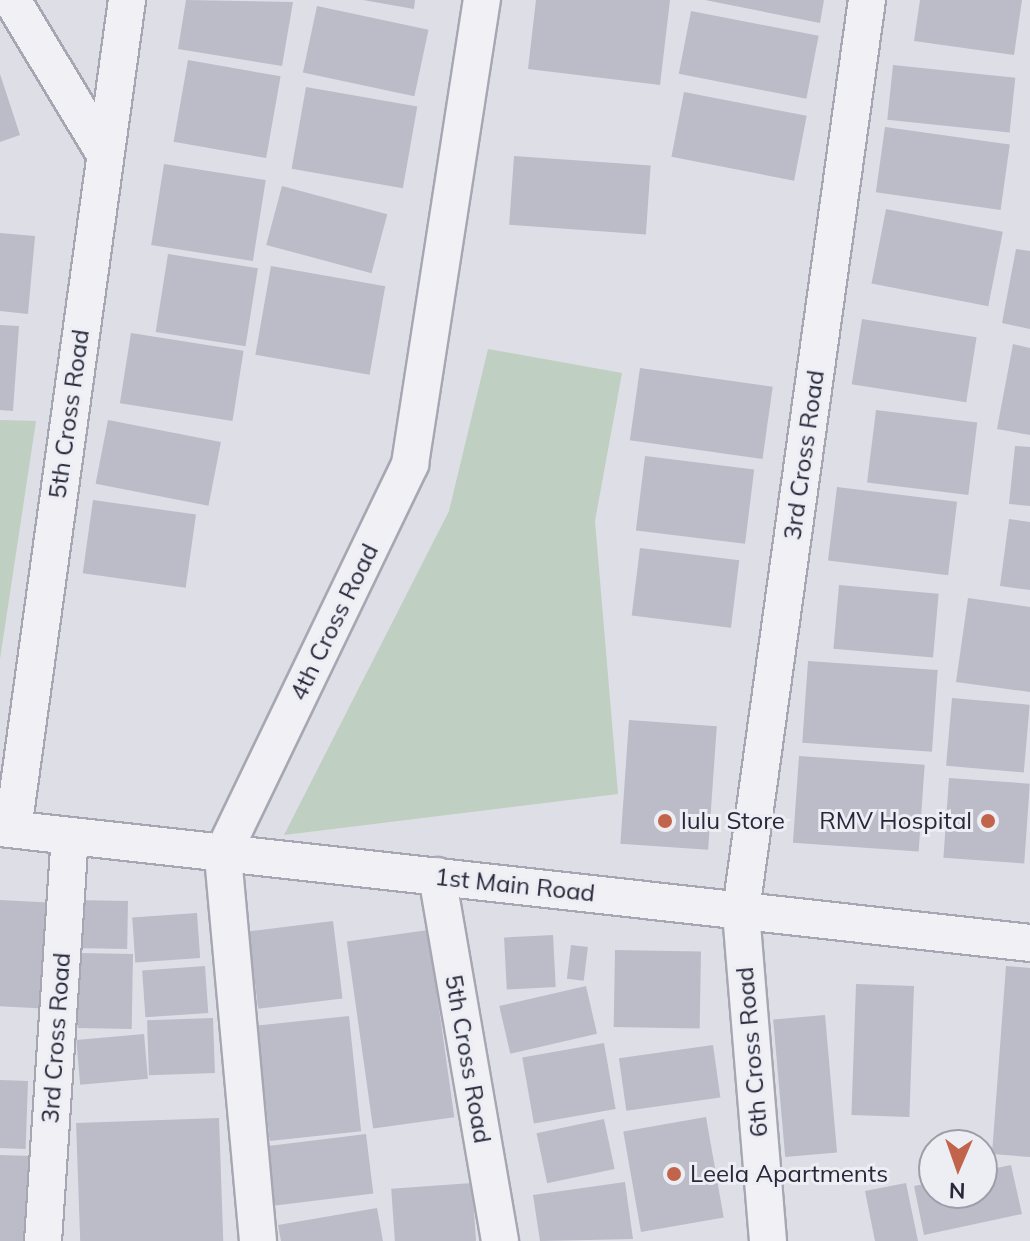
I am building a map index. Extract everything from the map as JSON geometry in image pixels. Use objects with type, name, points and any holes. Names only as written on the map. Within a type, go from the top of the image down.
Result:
[{"type":"street","points":[[12,0],[105,154]]},
{"type":"street","name":"5th Cross Road","points":[[6,828],[127,0]]},
{"type":"street","name":"4th Cross Road","points":[[223,853],[410,464],[482,0]]},
{"type":"street","name":"3rd Cross Road","points":[[741,910],[867,0]]},
{"type":"street","name":"1st Main Road","points":[[6,828],[1030,943]]},
{"type":"street","name":"3rd Cross Road","points":[[43,1241],[70,836]]},
{"type":"street","points":[[223,853],[258,1241]]},
{"type":"street","name":"5th Cross Road","points":[[437,876],[500,1241]]},
{"type":"street","name":"6th Cross Road","points":[[741,910],[768,1241]]},
{"type":"green space","points":[[488,349],[622,373],[595,521],[618,794],[284,835],[449,511]]},
{"type":"green space","points":[[0,420],[36,421],[0,659]]},
{"type":"building","points":[[186,0],[293,2],[282,66],[178,49]]},
{"type":"building","points":[[363,0],[415,0],[414,9]]},
{"type":"building","points":[[536,0],[670,0],[660,85],[528,69]]},
{"type":"building","points":[[705,0],[824,0],[820,23]]},
{"type":"building","points":[[920,0],[1022,0],[1014,55],[914,41]]},
{"type":"building","points":[[317,6],[429,30],[414,96],[303,73]]},
{"type":"building","points":[[691,11],[819,36],[806,99],[679,74]]},
{"type":"building","points":[[188,60],[281,76],[266,158],[174,142]]},
{"type":"building","points":[[893,65],[1015,78],[1010,133],[887,120]]},
{"type":"building","points":[[0,74],[20,135],[0,142]]},
{"type":"building","points":[[306,87],[417,107],[403,188],[292,169]]},
{"type":"building","points":[[684,92],[807,116],[794,181],[671,157]]},
{"type":"building","points":[[885,127],[1010,145],[1001,210],[876,192]]},
{"type":"building","points":[[514,156],[651,166],[646,234],[509,225]]},
{"type":"building","points":[[164,164],[266,180],[253,261],[151,245]]},
{"type":"building","points":[[282,186],[387,214],[371,273],[266,245]]},
{"type":"building","points":[[886,209],[1003,232],[988,306],[871,284]]},
{"type":"building","points":[[0,233],[35,236],[28,314],[0,311]]},
{"type":"building","points":[[1016,249],[1030,251],[1030,329],[1002,323]]},
{"type":"building","points":[[168,254],[258,268],[246,346],[156,332]]},
{"type":"building","points":[[271,266],[385,286],[370,375],[255,355]]},
{"type":"building","points":[[862,319],[977,337],[966,402],[852,384]]},
{"type":"building","points":[[0,325],[19,326],[13,411],[0,410]]},
{"type":"building","points":[[131,333],[244,351],[232,421],[120,403]]},
{"type":"building","points":[[1013,344],[1030,348],[1030,435],[997,429]]},
{"type":"building","points":[[640,368],[773,387],[763,459],[630,440]]},
{"type":"building","points":[[876,410],[977,422],[968,495],[867,482]]},
{"type":"building","points":[[108,420],[221,442],[208,506],[96,484]]},
{"type":"building","points":[[1015,446],[1030,447],[1030,506],[1009,504]]},
{"type":"building","points":[[645,456],[754,469],[745,544],[636,530]]},
{"type":"building","points":[[837,487],[957,502],[948,575],[828,560]]},
{"type":"building","points":[[93,500],[196,514],[186,588],[83,573]]},
{"type":"building","points":[[1009,519],[1030,522],[1030,590],[1000,586]]},
{"type":"building","points":[[640,548],[739,560],[731,628],[632,615]]},
{"type":"building","points":[[839,585],[939,594],[933,657],[833,649]]},
{"type":"building","points":[[968,598],[1030,607],[1030,692],[956,682]]},
{"type":"building","points":[[808,661],[938,670],[932,752],[802,743]]},
{"type":"building","points":[[952,698],[1030,705],[1024,773],[946,766]]},
{"type":"building","points":[[629,720],[717,726],[708,850],[620,844]]},
{"type":"building","points":[[799,756],[925,765],[919,852],[793,843]]},
{"type":"building","name":"RMV Hospital","points":[[949,778],[1030,784],[1024,863],[943,858]]},
{"type":"building","points":[[0,900],[53,903],[47,1009],[0,1006]]},
{"type":"building","points":[[75,900],[128,901],[127,949],[74,948]]},
{"type":"building","points":[[197,913],[200,958],[135,962],[132,918]]},
{"type":"building","points":[[333,921],[343,998],[258,1009],[249,931]]},
{"type":"building","points":[[428,930],[454,1117],[373,1129],[347,941]]},
{"type":"building","points":[[553,935],[556,987],[507,989],[504,938]]},
{"type":"building","points":[[571,945],[588,947],[584,981],[567,979]]},
{"type":"building","points":[[615,950],[701,952],[700,1028],[614,1027]]},
{"type":"building","points":[[79,953],[133,954],[132,1029],[78,1028]]},
{"type":"building","points":[[205,966],[208,1013],[145,1017],[142,970]]},
{"type":"building","points":[[1006,966],[1030,968],[1030,1157],[998,1154],[998,1129],[994,1129]]},
{"type":"building","points":[[856,984],[914,986],[909,1117],[851,1115]]},
{"type":"building","points":[[586,986],[597,1034],[510,1054],[499,1006]]},
{"type":"building","points":[[825,1015],[837,1152],[785,1157],[773,1020]]},
{"type":"building","points":[[349,1016],[361,1131],[270,1141],[258,1026]]},
{"type":"building","points":[[213,1018],[215,1073],[149,1075],[147,1020]]},
{"type":"building","points":[[144,1034],[148,1079],[80,1085],[76,1040]]},
{"type":"building","points":[[604,1043],[616,1109],[534,1123],[522,1057]]},
{"type":"building","points":[[713,1045],[720,1097],[626,1111],[619,1058]]},
{"type":"building","points":[[0,1080],[28,1081],[26,1149],[0,1148]]},
{"type":"building","name":"Leela Apartments","points":[[706,1117],[724,1217],[641,1232],[623,1132]]},
{"type":"building","points":[[219,1118],[223,1241],[80,1241],[76,1123]]},
{"type":"building","points":[[604,1119],[615,1169],[547,1183],[537,1133]]},
{"type":"building","points":[[366,1134],[373,1194],[261,1207],[254,1148]]},
{"type":"building","points":[[0,1155],[31,1156],[28,1241],[0,1241]]},
{"type":"building","points":[[1011,1165],[1022,1214],[924,1235],[919,1209],[998,1209],[998,1168]]},
{"type":"building","points":[[625,1182],[633,1239],[540,1241],[533,1195]]},
{"type":"building","points":[[472,1183],[476,1241],[395,1241],[391,1189]]},
{"type":"building","points":[[906,1183],[918,1241],[875,1241],[865,1191]]},
{"type":"building","points":[[918,1185],[918,1206],[914,1186]]},
{"type":"building","points":[[377,1208],[383,1241],[281,1241],[278,1225]]},
{"type":"place","name":"lulu Store","points":[[665,821]]},
{"type":"place","name":"RMV Hospital","points":[[988,821]]},
{"type":"place","name":"Leela Apartments","points":[[674,1174]]}]
